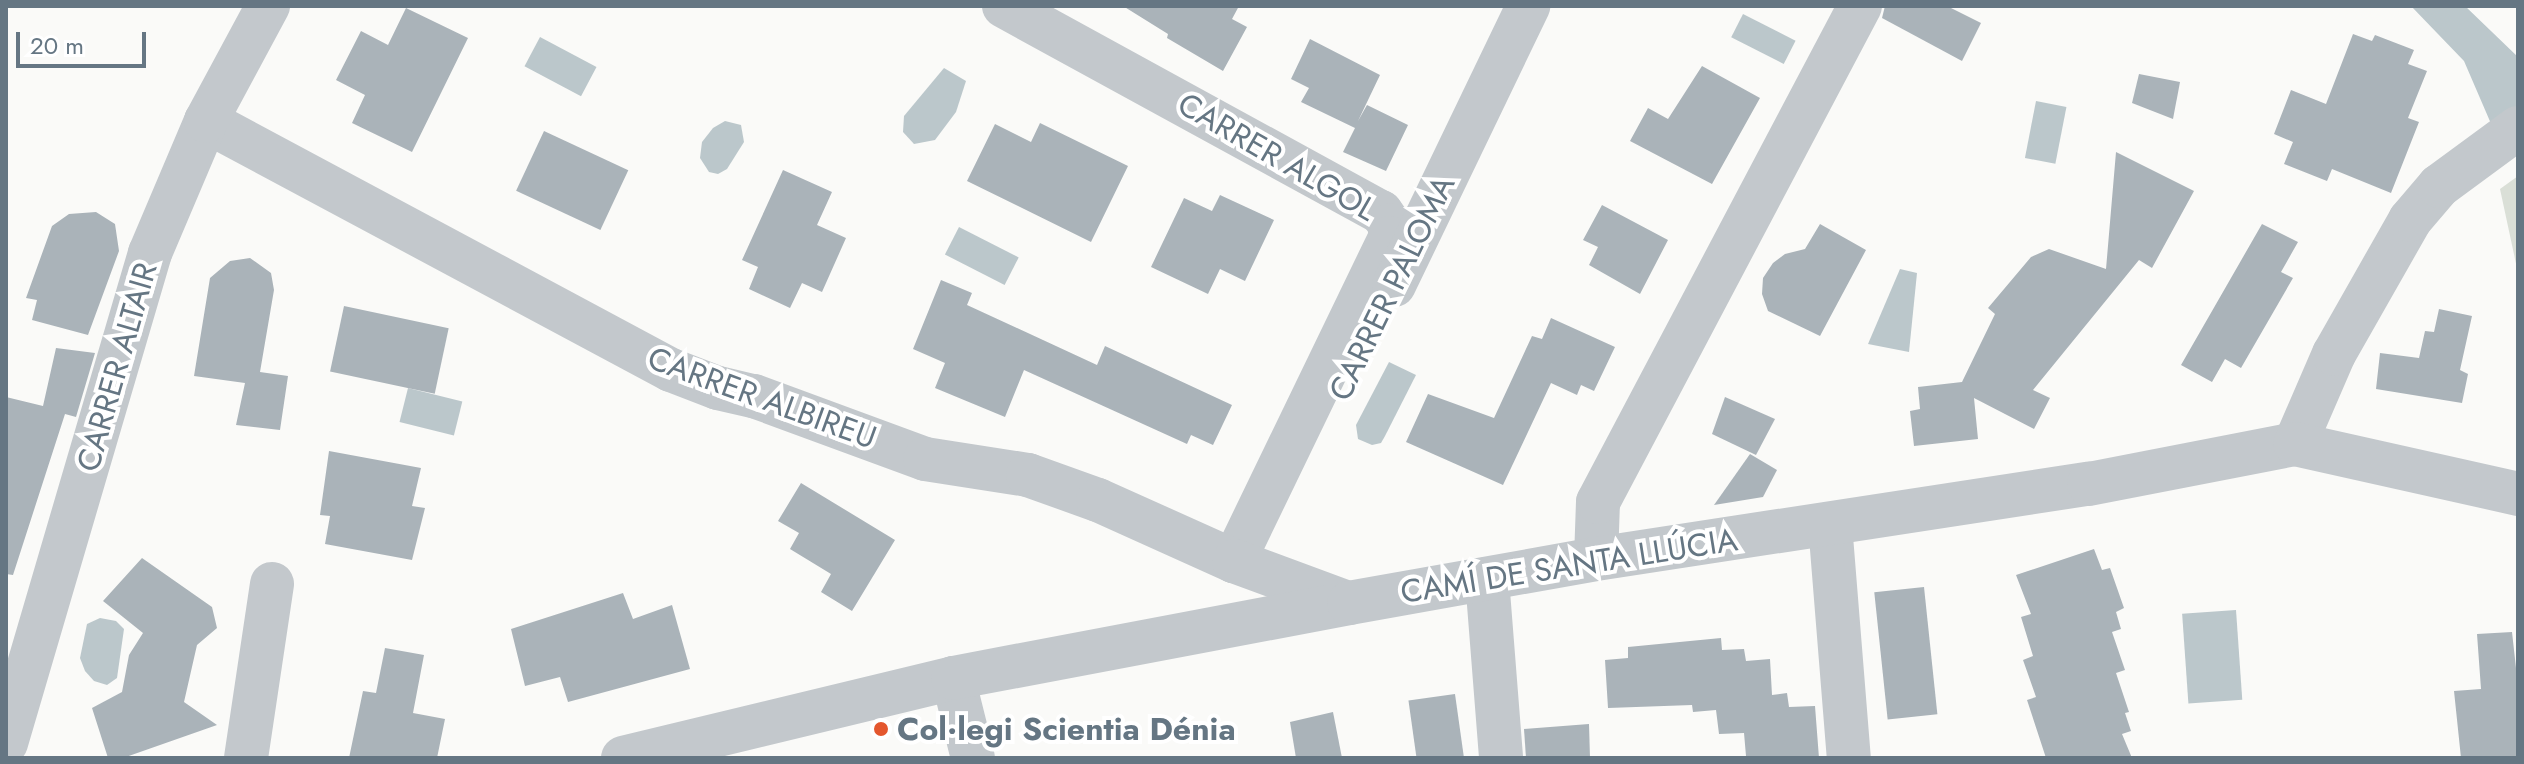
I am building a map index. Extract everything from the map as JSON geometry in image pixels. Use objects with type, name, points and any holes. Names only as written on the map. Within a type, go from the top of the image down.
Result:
[{"type":"street","name":"CARRER ALTAIR","points":[[6,743],[150,253],[206,121],[268,6]]},
{"type":"street","name":"CARRER ALGOL","points":[[1004,6],[1052,17],[1381,212],[1390,225],[1390,238],[1245,565]]},
{"type":"street","name":"CARRER PALOMA","points":[[1245,565],[1528,6]]},
{"type":"street","points":[[1596,559],[1598,502],[1860,6]]},
{"type":"street","name":"CARRER ALBIREU","points":[[206,121],[671,370],[718,388],[754,396],[925,459],[1028,475],[1098,500],[1245,565],[1349,603]]},
{"type":"street","points":[[2295,444],[2334,354],[2410,220],[2439,186],[2518,128]]},
{"type":"street","name":"CAMÍ DE SANTA LLÚCIA","points":[[623,758],[953,678],[1349,603],[1596,559],[2089,484],[2295,444],[2518,494]]},
{"type":"street","points":[[1830,524],[1849,758]]},
{"type":"street","points":[[1487,579],[1501,758]]},
{"type":"street","points":[[246,758],[272,584]]},
{"type":"street","points":[[953,678],[973,758]]},
{"type":"shaded area","points":[[2411,6],[2465,6],[2518,57],[2518,106],[2492,126],[2464,61]]},
{"type":"shaded area","points":[[1743,14],[1796,41],[1784,64],[1731,37]]},
{"type":"shaded area","points":[[540,37],[597,67],[581,96],[525,66]]},
{"type":"shaded area","points":[[944,68],[966,81],[956,112],[935,140],[914,144],[903,132],[904,116]]},
{"type":"shaded area","points":[[2036,101],[2066,107],[2055,164],[2025,158]]},
{"type":"shaded area","points":[[725,121],[741,125],[744,142],[727,169],[718,174],[709,172],[700,158],[702,142],[713,128]]},
{"type":"shaded area","points":[[2518,176],[2518,273],[2500,189]]},
{"type":"shaded area","points":[[959,227],[1019,257],[1005,285],[945,255]]},
{"type":"shaded area","points":[[1900,269],[1917,273],[1909,352],[1868,344]]},
{"type":"shaded area","points":[[1389,362],[1416,375],[1381,443],[1372,445],[1358,439],[1356,425]]},
{"type":"shaded area","points":[[408,388],[462,402],[454,436],[400,422]]},
{"type":"shaded area","points":[[2236,610],[2242,700],[2188,704],[2182,614]]},
{"type":"shaded area","points":[[100,618],[116,621],[124,629],[117,678],[107,685],[94,681],[85,671],[80,658],[87,624]]},
{"type":"building","points":[[1123,6],[1239,6],[1232,19],[1247,27],[1223,71],[1167,38],[1168,34]]},
{"type":"building","points":[[1885,6],[1947,6],[1981,23],[1962,61],[1882,18]]},
{"type":"building","points":[[406,8],[468,38],[412,152],[352,123],[365,95],[336,80],[361,31],[388,45]]},
{"type":"building","points":[[2353,34],[2372,41],[2375,35],[2414,50],[2408,64],[2427,71],[2408,118],[2419,122],[2391,193],[2332,169],[2327,181],[2284,164],[2293,142],[2274,134],[2291,90],[2326,104]]},
{"type":"building","points":[[1310,39],[1380,75],[1358,121],[1367,105],[1408,125],[1386,171],[1343,152],[1355,128],[1301,102],[1309,88],[1291,79]]},
{"type":"building","points":[[1702,66],[1760,98],[1712,184],[1630,141],[1648,108],[1668,119]]},
{"type":"building","points":[[2139,74],[2180,82],[2173,119],[2132,103]]},
{"type":"building","points":[[1040,123],[1128,166],[1091,242],[967,181],[995,124],[1031,142]]},
{"type":"building","points":[[544,131],[628,170],[600,230],[516,191]]},
{"type":"building","points":[[2116,152],[2194,191],[2152,268],[2139,260],[2033,390],[2050,398],[2034,429],[1974,398],[1978,439],[1914,446],[1910,411],[1920,409],[1918,387],[1962,382],[1995,314],[1988,308],[2031,257],[2049,249],[2106,269]]},
{"type":"building","points":[[783,170],[832,192],[817,225],[846,238],[822,292],[802,283],[790,308],[749,289],[758,267],[742,260]]},
{"type":"building","points":[[1220,195],[1274,220],[1245,281],[1220,269],[1208,294],[1151,267],[1184,198],[1212,211]]},
{"type":"building","points":[[1602,205],[1668,240],[1640,294],[1589,265],[1598,247],[1583,240]]},
{"type":"building","points":[[96,212],[115,224],[119,251],[88,335],[32,320],[37,300],[26,298],[52,226],[69,214]]},
{"type":"building","points":[[1820,224],[1866,250],[1820,336],[1768,311],[1762,294],[1763,278],[1773,263],[1785,254],[1805,249]]},
{"type":"building","points":[[2262,224],[2298,242],[2281,272],[2293,278],[2241,368],[2225,359],[2212,382],[2181,365]]},
{"type":"building","points":[[250,258],[271,273],[274,290],[260,372],[288,376],[280,430],[236,425],[245,383],[194,376],[210,278],[230,261]]},
{"type":"building","points":[[941,280],[972,293],[967,305],[1097,365],[1105,346],[1232,405],[1213,445],[1191,435],[1187,444],[1024,370],[1005,417],[935,388],[945,363],[913,349]]},
{"type":"building","points":[[344,306],[449,328],[435,394],[330,372]]},
{"type":"building","points":[[2439,309],[2472,316],[2460,370],[2468,374],[2462,403],[2376,389],[2380,353],[2419,358],[2425,331],[2434,332]]},
{"type":"building","points":[[1551,318],[1615,347],[1594,391],[1581,385],[1577,395],[1551,383],[1503,485],[1406,442],[1428,394],[1494,418],[1532,336],[1542,339]]},
{"type":"building","points":[[56,348],[95,353],[76,417],[65,414],[13,575],[6,574],[6,397],[43,406]]},
{"type":"building","points":[[1725,397],[1775,419],[1756,455],[1712,434]]},
{"type":"building","points":[[329,451],[421,468],[412,506],[425,508],[412,560],[325,544],[330,516],[320,515]]},
{"type":"building","points":[[1750,454],[1777,470],[1763,497],[1714,505]]},
{"type":"building","points":[[801,483],[895,540],[852,611],[821,592],[831,574],[790,549],[799,533],[778,521]]},
{"type":"building","points":[[2094,549],[2102,570],[2110,568],[2124,608],[2116,612],[2121,629],[2112,632],[2125,670],[2116,673],[2129,712],[2125,713],[2131,731],[2122,734],[2132,758],[2046,758],[2027,700],[2036,697],[2023,660],[2033,656],[2021,617],[2031,614],[2016,575]]},
{"type":"building","points":[[142,558],[212,607],[217,628],[197,645],[184,702],[217,725],[123,758],[108,758],[92,708],[122,692],[129,655],[143,633],[103,601]]},
{"type":"building","points":[[1924,587],[1937,714],[1888,720],[1874,592]]},
{"type":"building","points":[[623,593],[633,619],[672,605],[690,669],[568,702],[560,677],[525,686],[511,629]]},
{"type":"building","points":[[2512,632],[2518,686],[2518,758],[2461,758],[2454,691],[2481,689],[2477,634]]},
{"type":"building","points":[[1721,638],[1722,650],[1744,649],[1746,661],[1770,659],[1772,695],[1787,693],[1789,707],[1815,706],[1819,758],[1746,756],[1744,733],[1719,734],[1716,710],[1693,712],[1692,705],[1608,708],[1605,660],[1628,658],[1628,647]]},
{"type":"building","points":[[385,648],[424,655],[413,713],[445,719],[437,758],[349,758],[363,691],[376,693]]},
{"type":"building","points":[[1455,694],[1464,758],[1417,758],[1408,701]]},
{"type":"building","points":[[1333,712],[1342,758],[1296,758],[1290,722]]},
{"type":"building","points":[[1589,724],[1590,758],[1526,758],[1524,729]]},
{"type":"place","name":"Col·legi Scientia Dénia","points":[[881,729]]}]
